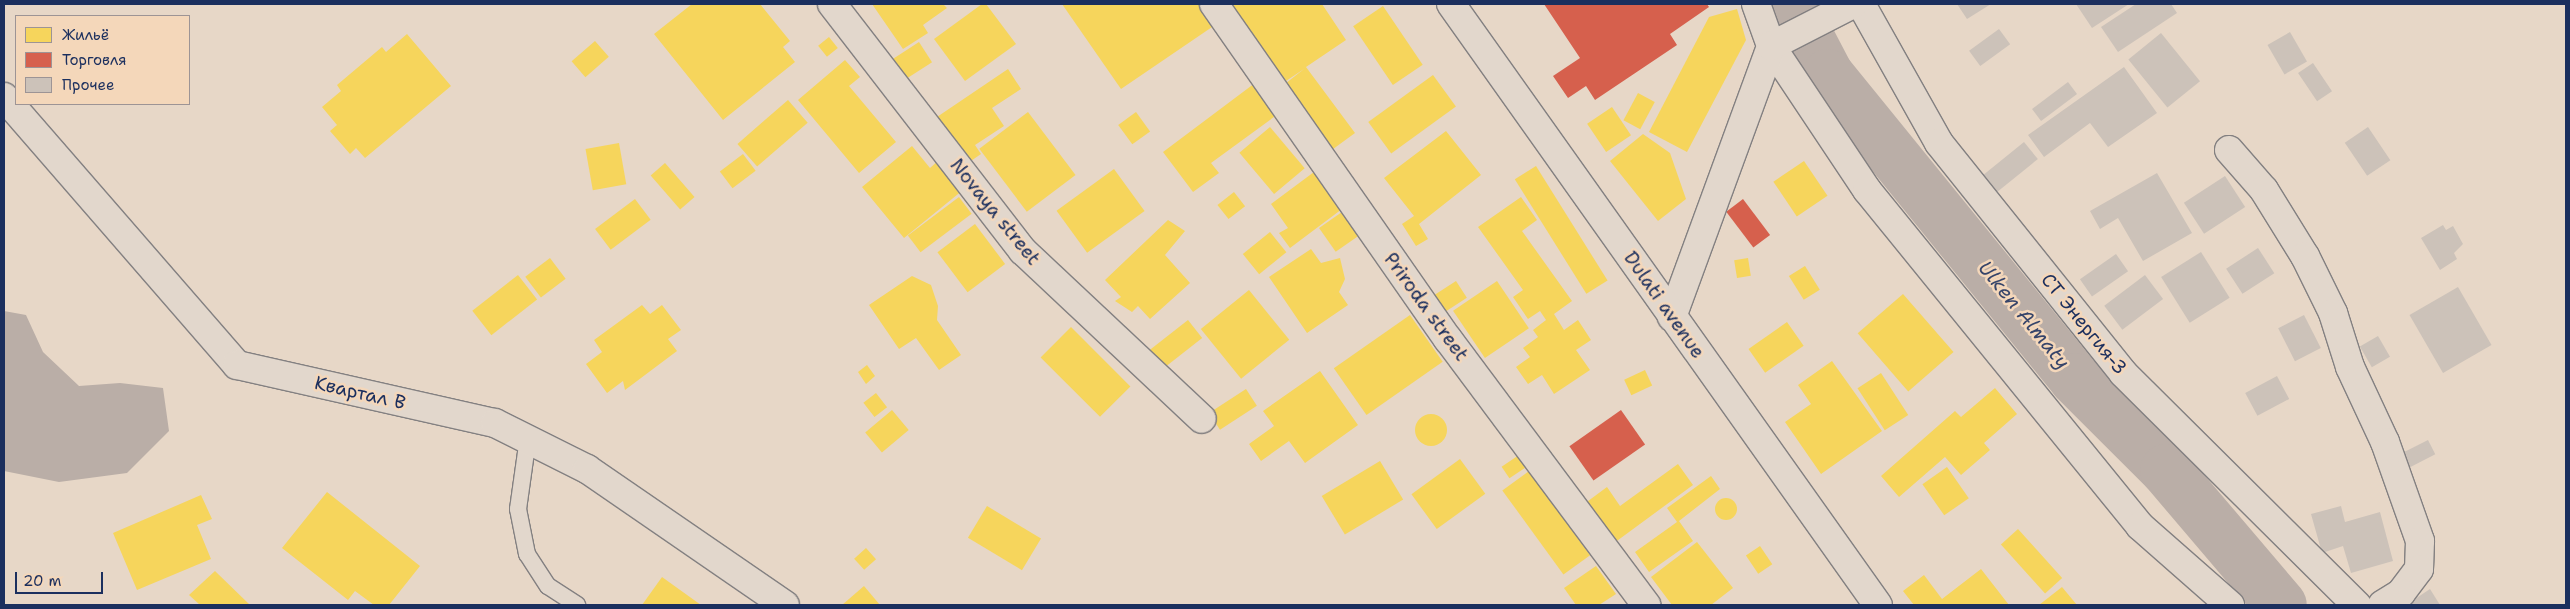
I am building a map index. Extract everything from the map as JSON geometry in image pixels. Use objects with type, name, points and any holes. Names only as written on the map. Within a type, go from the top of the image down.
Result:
[{"type":"street","name":"Novaya street","points":[[832,4],[1023,251],[1202,419]]},
{"type":"street","name":"Priroda street","points":[[1214,4],[1448,339],[1646,605]]},
{"type":"street","name":"Dulati avenue","points":[[1451,4],[1878,605]]},
{"type":"street","points":[[1756,4],[1781,40],[1867,190],[2140,526],[2230,605]]},
{"type":"street","points":[[1672,317],[1781,40],[1851,6]]},
{"type":"street","name":"СТ Энергия-3","points":[[1851,6],[1939,143],[2124,373],[2357,605]]},
{"type":"street","name":"Квартал В","points":[[4,97],[237,365],[495,423],[587,469],[785,605]]},
{"type":"street","points":[[2229,150],[2264,190],[2305,256],[2333,313],[2350,367],[2385,442],[2420,541],[2419,569],[2401,593],[2382,605]]},
{"type":"lane","points":[[528,438],[518,509],[527,554],[548,586],[577,605]]},
{"type":"shaded area","points":[[4,311],[26,315],[43,352],[79,386],[120,383],[163,388],[169,431],[127,473],[59,482],[4,471]]},
{"type":"building: Жильё","points":[[692,4],[760,4],[790,41],[783,47],[795,62],[723,120],[654,34]]},
{"type":"building: Жильё","points":[[872,4],[943,4],[947,8],[923,25],[928,33],[903,49]]},
{"type":"building: Жильё","points":[[982,4],[986,4],[1016,44],[965,81],[934,39]]},
{"type":"building: Жильё","points":[[1062,4],[1200,4],[1215,25],[1121,89]]},
{"type":"building: Жильё","points":[[1226,4],[1322,4],[1346,40],[1306,67],[1355,133],[1329,152],[1281,87],[1304,69],[1280,85]]},
{"type":"building: Жильё","points":[[1383,6],[1423,65],[1393,85],[1353,26]]},
{"type":"building: Жильё","points":[[1737,9],[1746,40],[1687,152],[1649,132],[1709,17]]},
{"type":"building: Жильё","points":[[407,34],[451,86],[365,158],[356,148],[350,154],[330,131],[337,125],[322,107],[341,91],[337,85],[382,47],[386,52]]},
{"type":"building: Жильё","points":[[829,37],[838,48],[827,57],[818,46]]},
{"type":"building: Жильё","points":[[595,41],[609,57],[585,77],[572,61]]},
{"type":"building: Жильё","points":[[919,42],[932,62],[899,83],[886,63]]},
{"type":"building: Жильё","points":[[845,60],[860,77],[849,86],[896,142],[859,173],[798,100]]},
{"type":"building: Жильё","points":[[1008,69],[1021,89],[992,108],[1004,126],[975,145],[981,154],[965,165],[934,119]]},
{"type":"building: Жильё","points":[[1433,75],[1456,107],[1391,154],[1368,122]]},
{"type":"building: Жильё","points":[[1255,83],[1278,114],[1211,163],[1219,173],[1193,192],[1163,152]]},
{"type":"building: Жильё","points":[[1638,93],[1655,102],[1640,129],[1623,120]]},
{"type":"building: Жильё","points":[[788,100],[808,123],[757,167],[737,144]]},
{"type":"building: Жильё","points":[[1612,107],[1631,135],[1606,152],[1587,124]]},
{"type":"building: Жильё","points":[[1028,112],[1076,175],[1027,212],[979,149]]},
{"type":"building: Жильё","points":[[1136,112],[1150,131],[1132,144],[1118,125]]},
{"type":"building: Жильё","points":[[1270,127],[1305,168],[1274,194],[1239,153]]},
{"type":"building: Жильё","points":[[1446,131],[1481,175],[1419,224],[1428,239],[1416,246],[1402,224],[1414,216],[1384,178]]},
{"type":"building: Жильё","points":[[1643,134],[1670,153],[1686,199],[1658,221],[1610,161]]},
{"type":"building: Жильё","points":[[619,143],[626,184],[593,190],[586,149]]},
{"type":"building: Жильё","points":[[912,146],[930,168],[939,160],[963,190],[904,238],[862,187]]},
{"type":"building: Жильё","points":[[743,154],[756,171],[732,188],[720,171]]},
{"type":"building: Жильё","points":[[1804,161],[1827,196],[1797,217],[1773,182]]},
{"type":"building: Жильё","points":[[665,163],[695,197],[680,209],[651,175]]},
{"type":"building: Жильё","points":[[1536,166],[1608,280],[1586,294],[1515,179]]},
{"type":"building: Жильё","points":[[1114,169],[1145,211],[1087,253],[1057,211]]},
{"type":"building: Жильё","points":[[1314,172],[1342,209],[1290,248],[1279,233],[1288,228],[1271,204]]},
{"type":"building: Жильё","points":[[1234,192],[1245,206],[1229,219],[1217,205]]},
{"type":"building: Жильё","points":[[959,197],[972,214],[921,252],[908,236]]},
{"type":"building: Жильё","points":[[1521,197],[1537,220],[1522,231],[1572,301],[1554,314],[1564,330],[1578,320],[1591,340],[1576,350],[1590,370],[1554,394],[1542,375],[1528,384],[1516,367],[1530,357],[1523,348],[1538,337],[1533,330],[1546,320],[1540,311],[1528,319],[1513,297],[1523,290],[1478,227]]},
{"type":"building: Жильё","points":[[635,199],[651,220],[611,250],[595,229]]},
{"type":"building: Жильё","points":[[1342,212],[1359,236],[1336,252],[1319,228]]},
{"type":"building: Жильё","points":[[1168,220],[1185,231],[1165,255],[1190,283],[1150,319],[1138,306],[1132,312],[1115,301],[1121,297],[1105,280]]},
{"type":"building: Жильё","points":[[975,224],[1005,264],[968,292],[937,252]]},
{"type":"building: Жильё","points":[[1270,232],[1286,252],[1259,274],[1243,254]]},
{"type":"building: Жильё","points":[[1311,249],[1321,263],[1340,258],[1345,279],[1339,292],[1348,305],[1307,333],[1269,277]]},
{"type":"building: Жильё","points":[[550,258],[566,279],[541,297],[525,277]]},
{"type":"building: Жильё","points":[[1748,258],[1751,276],[1737,278],[1734,260]]},
{"type":"building: Жильё","points":[[1805,266],[1820,290],[1804,300],[1789,276]]},
{"type":"building: Жильё","points":[[518,275],[537,299],[491,335],[472,311]]},
{"type":"building: Жильё","points":[[912,276],[931,285],[938,306],[937,320],[961,355],[939,370],[916,338],[899,349],[869,305]]},
{"type":"building: Жильё","points":[[1456,281],[1467,298],[1443,314],[1432,297]]},
{"type":"building: Жильё","points":[[1497,281],[1529,328],[1485,358],[1453,311]]},
{"type":"building: Жильё","points":[[1249,290],[1289,340],[1241,379],[1201,329]]},
{"type":"building: Жильё","points":[[1903,294],[1954,352],[1908,391],[1858,333]]},
{"type":"building: Жильё","points":[[642,305],[650,314],[662,305],[681,330],[668,339],[677,351],[625,390],[623,381],[607,393],[586,364],[602,352],[594,340]]},
{"type":"building: Жильё","points":[[1410,315],[1443,362],[1367,415],[1334,368]]},
{"type":"building: Жильё","points":[[1188,320],[1202,338],[1162,370],[1148,351]]},
{"type":"building: Жильё","points":[[1787,322],[1804,346],[1765,373],[1748,349]]},
{"type":"building: Жильё","points":[[1071,327],[1130,386],[1100,417],[1041,357]]},
{"type":"building: Жильё","points":[[1832,361],[1882,431],[1821,474],[1785,422],[1811,404],[1798,385]]},
{"type":"building: Жильё","points":[[867,365],[875,376],[866,384],[858,372]]},
{"type":"building: Жильё","points":[[1645,370],[1652,385],[1631,395],[1624,380]]},
{"type":"building: Жильё","points":[[1320,371],[1358,425],[1305,463],[1289,441],[1261,461],[1249,444],[1274,426],[1263,411]]},
{"type":"building: Жильё","points":[[1881,373],[1908,415],[1885,430],[1858,388]]},
{"type":"building: Жильё","points":[[1995,388],[2017,414],[1984,443],[1990,450],[1961,475],[1945,457],[1899,497],[1881,476],[1955,411],[1961,417]]},
{"type":"building: Жильё","points":[[1246,389],[1257,406],[1220,430],[1209,413]]},
{"type":"building: Жильё","points":[[876,393],[887,407],[874,417],[863,403]]},
{"type":"building: Жильё","points":[[892,410],[909,430],[882,452],[865,432]]},
{"type":"building: Жильё","points":[[1431,414],[1437,415],[1442,419],[1446,424],[1446,436],[1442,441],[1437,445],[1431,446],[1425,445],[1420,441],[1416,436],[1415,430],[1416,424],[1420,419],[1425,415]]},
{"type":"building: Жильё","points":[[1519,455],[1527,467],[1509,478],[1502,467]]},
{"type":"building: Жильё","points":[[1460,459],[1485,494],[1437,529],[1411,494]]},
{"type":"building: Жильё","points":[[1380,461],[1403,500],[1345,535],[1322,496]]},
{"type":"building: Жильё","points":[[1678,464],[1693,485],[1610,546],[1580,507],[1607,487],[1620,506]]},
{"type":"building: Жильё","points":[[1947,467],[1969,498],[1944,515],[1922,484]]},
{"type":"building: Жильё","points":[[1529,471],[1590,555],[1563,575],[1502,490]]},
{"type":"building: Жильё","points":[[1711,476],[1720,489],[1679,521],[1693,541],[1649,572],[1635,552],[1677,522],[1667,508]]},
{"type":"building: Жильё","points":[[327,492],[420,566],[389,605],[374,605],[355,591],[348,600],[282,548]]},
{"type":"building: Жильё","points":[[201,495],[212,519],[197,525],[211,559],[137,590],[113,533]]},
{"type":"building: Жильё","points":[[1726,498],[1734,501],[1737,509],[1734,517],[1726,520],[1718,517],[1715,509],[1718,501]]},
{"type":"building: Жильё","points":[[987,506],[1041,538],[1022,570],[968,538]]},
{"type":"building: Жильё","points":[[2018,529],[2062,578],[2045,593],[2001,544]]},
{"type":"building: Жильё","points":[[1697,542],[1733,588],[1711,605],[1672,605],[1651,577]]},
{"type":"building: Жильё","points":[[1760,546],[1772,564],[1758,574],[1746,556]]},
{"type":"building: Жильё","points":[[866,548],[876,559],[864,570],[854,559]]},
{"type":"building: Жильё","points":[[1596,566],[1616,594],[1599,605],[1576,605],[1564,588]]},
{"type":"building: Жильё","points":[[1981,569],[2009,605],[1914,605],[1903,591],[1924,575],[1942,599]]},
{"type":"building: Жильё","points":[[215,571],[250,605],[200,605],[189,595]]},
{"type":"building: Жильё","points":[[662,577],[701,605],[642,605]]},
{"type":"building: Жильё","points":[[864,586],[880,605],[842,605]]},
{"type":"building: Жильё","points":[[2062,587],[2077,605],[2039,605]]},
{"type":"building: Торговля","points":[[1544,4],[1707,4],[1709,7],[1670,34],[1677,45],[1595,100],[1586,86],[1568,98],[1553,76],[1580,58]]},
{"type":"building: Торговля","points":[[1743,199],[1770,235],[1753,248],[1726,212]]},
{"type":"building: Торговля","points":[[1621,410],[1645,444],[1593,481],[1569,446]]},
{"type":"building: Прочее","points":[[1957,4],[1991,4],[1967,19]]},
{"type":"building: Прочее","points":[[2076,4],[2129,4],[2092,28]]},
{"type":"building: Прочее","points":[[2136,4],[2171,4],[2177,13],[2118,52],[2101,27]]},
{"type":"building: Прочее","points":[[1999,29],[2010,44],[1980,66],[1969,51]]},
{"type":"building: Прочее","points":[[2290,32],[2307,61],[2284,74],[2267,45]]},
{"type":"building: Прочее","points":[[2161,33],[2200,81],[2167,108],[2128,59]]},
{"type":"building: Прочее","points":[[2313,63],[2332,91],[2317,101],[2298,73]]},
{"type":"building: Прочее","points":[[2124,67],[2157,113],[2108,147],[2090,123],[2044,157],[2028,135]]},
{"type":"building: Прочее","points":[[2068,82],[2077,94],[2041,121],[2032,109]]},
{"type":"building: Прочее","points":[[2368,127],[2390,160],[2367,176],[2345,143]]},
{"type":"building: Прочее","points":[[2024,142],[2038,159],[1990,198],[1976,181]]},
{"type":"building: Прочее","points":[[2157,173],[2192,233],[2143,261],[2118,218],[2100,229],[2090,211]]},
{"type":"building: Прочее","points":[[2225,176],[2245,207],[2204,234],[2184,203]]},
{"type":"building: Прочее","points":[[2443,225],[2446,230],[2453,226],[2463,244],[2454,253],[2457,259],[2440,270],[2421,238]]},
{"type":"building: Прочее","points":[[2258,248],[2274,273],[2242,294],[2226,269]]},
{"type":"building: Прочее","points":[[2201,252],[2230,298],[2190,323],[2161,277]]},
{"type":"building: Прочее","points":[[2116,254],[2128,271],[2092,296],[2080,279]]},
{"type":"building: Прочее","points":[[2145,275],[2163,299],[2122,330],[2104,306]]},
{"type":"building: Прочее","points":[[2458,287],[2492,345],[2443,373],[2410,315]]},
{"type":"building: Прочее","points":[[2304,315],[2321,348],[2295,361],[2278,328]]},
{"type":"building: Прочее","points":[[2378,336],[2390,357],[2372,367],[2360,346]]},
{"type":"building: Прочее","points":[[2277,376],[2289,399],[2257,416],[2245,393]]},
{"type":"building: Прочее","points":[[2428,440],[2435,454],[2409,468],[2401,454]]},
{"type":"building: Прочее","points":[[2341,506],[2345,522],[2380,512],[2393,561],[2351,573],[2343,546],[2322,553],[2311,514]]},
{"type":"building: Прочее","points":[[2430,589],[2440,605],[2406,605]]},
{"type":"waterway","name":"Ulken Almaty","points":[[1797,4],[1809,39],[1828,75],[2075,379],[2166,470],[2281,605]]}]
